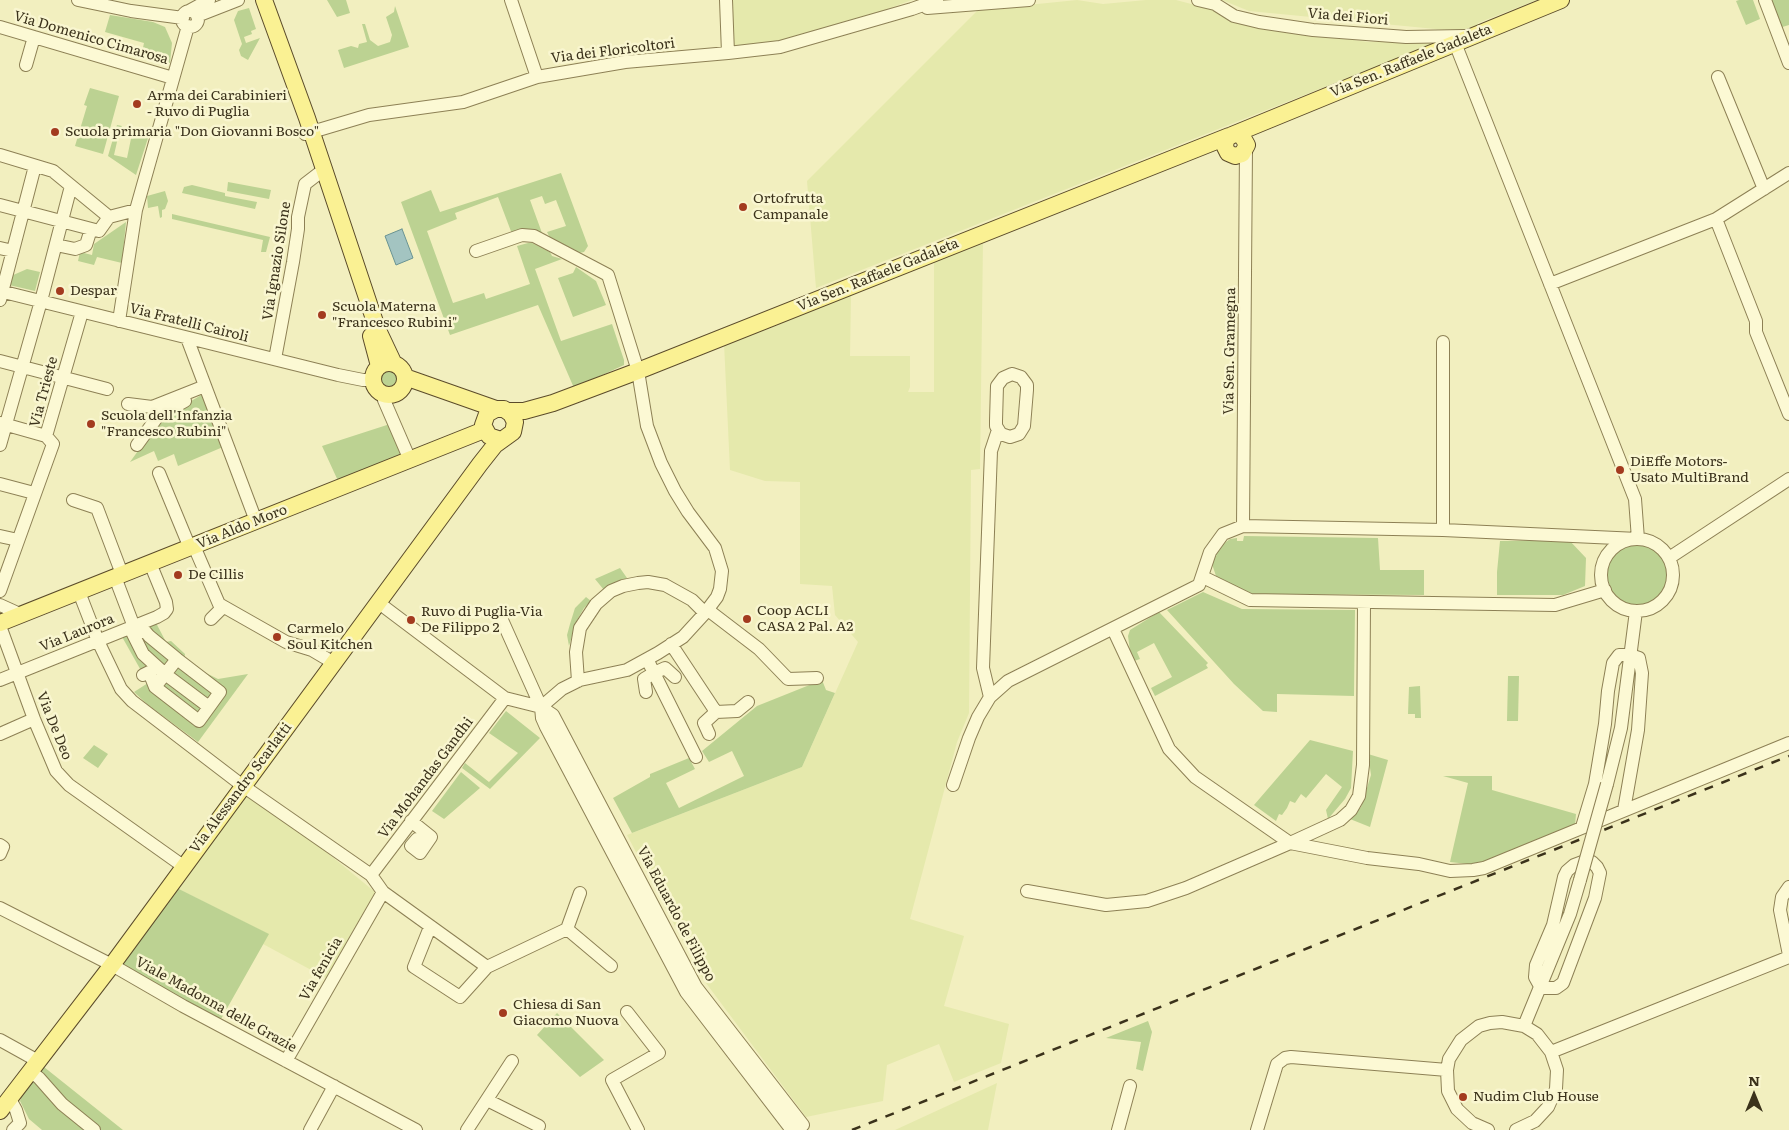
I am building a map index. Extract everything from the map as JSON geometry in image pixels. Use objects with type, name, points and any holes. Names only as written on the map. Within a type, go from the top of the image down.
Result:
[{"type":"main road","points":[[257,0],[309,126]]},
{"type":"main road","points":[[264,0],[309,126],[318,166],[382,370],[376,388],[383,394],[392,395],[402,384],[402,369],[382,370]]},
{"type":"main road","name":"Via Sen. Raffaele Gadaleta","points":[[553,403],[514,427],[510,436],[493,423],[524,410],[553,403],[638,371],[1202,146],[1236,144],[1263,122],[1561,0]]},
{"type":"main road","points":[[402,384],[493,423]]},
{"type":"main road","name":"Via Aldo Moro","points":[[0,625],[150,563],[410,460],[493,423]]},
{"type":"main road","name":"Via Alessandro Scarlatti","points":[[5,1105],[112,965],[480,464],[493,423]]},
{"type":"street","points":[[78,0],[130,5],[189,18],[238,0]]},
{"type":"street","points":[[119,321],[136,210],[189,18],[209,0]]},
{"type":"street","points":[[511,0],[537,77]]},
{"type":"street","points":[[726,0],[728,54]]},
{"type":"street","name":"Via dei Floricoltori","points":[[309,126],[369,115],[463,102],[537,77],[625,62],[728,54],[780,46],[912,9],[937,0]]},
{"type":"street","points":[[912,9],[1029,0]]},
{"type":"street","name":"Via dei Fiori","points":[[1198,0],[1214,4],[1234,16],[1259,22],[1313,30],[1406,37],[1470,36]]},
{"type":"street","points":[[1765,0],[1789,63]]},
{"type":"street","name":"Via Domenico Cimarosa","points":[[0,27],[173,78]]},
{"type":"street","points":[[26,65],[34,37]]},
{"type":"street","points":[[1455,43],[1635,499],[1638,539]]},
{"type":"street","points":[[1718,77],[1764,189]]},
{"type":"street","name":"Via Sen. Gramegna","points":[[1236,144],[1247,176],[1243,526]]},
{"type":"street","points":[[0,155],[53,171],[109,217]]},
{"type":"street","points":[[1,294],[35,166]]},
{"type":"street","name":"Via Ignazio Silone","points":[[276,359],[303,192],[305,184],[318,166]]},
{"type":"street","points":[[1550,284],[1716,219],[1789,173]]},
{"type":"street","points":[[0,446],[3,423],[42,302],[71,186]]},
{"type":"street","points":[[0,205],[99,231],[109,217],[136,210]]},
{"type":"street","points":[[1716,219],[1756,321],[1756,332],[1789,414]]},
{"type":"street","points":[[56,245],[75,249],[86,245],[91,229]]},
{"type":"street","points":[[476,251],[522,235],[534,236],[608,275],[638,371],[647,426],[675,491],[697,526],[715,548],[722,571],[717,597],[683,637],[627,670],[578,681],[562,689],[541,712]]},
{"type":"street","points":[[0,248],[13,252]]},
{"type":"street","name":"Via Fratelli Cairoli","points":[[1,294],[42,302],[363,380],[382,370]]},
{"type":"street","name":"Via Trieste","points":[[0,591],[53,444],[46,436],[82,312]]},
{"type":"street","points":[[187,338],[256,521]]},
{"type":"street","points":[[1443,342],[1443,530]]},
{"type":"street","points":[[0,361],[108,389]]},
{"type":"street","points":[[990,698],[983,668],[991,451],[998,430],[996,422],[999,382],[1007,375],[1016,375],[1026,385],[1024,426],[1019,434],[1010,437],[1001,434],[998,430]]},
{"type":"street","points":[[128,404],[152,407],[205,386]]},
{"type":"street","points":[[137,446],[158,416],[186,400],[185,394]]},
{"type":"street","points":[[383,394],[410,460]]},
{"type":"street","points":[[3,423],[46,436]]},
{"type":"street","points":[[159,473],[219,604],[286,642],[312,650],[334,663]]},
{"type":"street","points":[[1669,558],[1789,479]]},
{"type":"street","points":[[0,484],[34,493]]},
{"type":"street","points":[[72,500],[97,508],[134,627]]},
{"type":"street","points":[[953,785],[978,717],[990,698],[1008,681],[1199,586],[1210,552],[1223,534],[1243,526],[1443,530],[1638,539],[1656,544],[1664,550],[1669,558],[1673,576],[1668,594],[1654,606],[1636,611],[1621,607],[1615,603],[1605,590],[1602,573],[1607,556],[1620,544],[1638,539]]},
{"type":"street","points":[[0,536],[18,540]]},
{"type":"street","name":"Via Laurora","points":[[0,680],[134,627],[164,613],[166,602],[150,563]]},
{"type":"street","points":[[1203,578],[1250,600],[1364,603],[1555,604],[1605,590]]},
{"type":"street","points":[[578,681],[576,652],[580,628],[596,604],[611,591],[638,583],[657,583],[672,588],[692,600],[759,649],[788,680],[817,678]]},
{"type":"street","points":[[79,592],[98,641],[121,689],[132,701],[243,786],[371,875],[383,892],[487,967]]},
{"type":"street","name":"Via Eduardo de Filippo","points":[[378,603],[505,698],[554,715],[696,987],[794,1128]]},
{"type":"street","points":[[1027,891],[1106,904],[1148,901],[1186,888],[1290,844],[1340,820],[1351,810],[1359,796],[1362,782],[1364,603]]},
{"type":"street","points":[[0,605],[22,615]]},
{"type":"street","points":[[212,619],[223,607]]},
{"type":"street","points":[[1524,1026],[1570,914],[1607,784],[1621,728],[1636,611]]},
{"type":"street","name":"Via Eduardo de Filippo","points":[[502,620],[560,755],[686,992],[794,1128]]},
{"type":"street","name":"Via De Deo","points":[[0,625],[4,652],[18,674],[34,719],[56,771],[69,785],[183,866]]},
{"type":"street","points":[[1112,629],[1169,749],[1195,777],[1290,844],[1367,858],[1419,864],[1450,870],[1484,868],[1789,743]]},
{"type":"street","points":[[143,675],[149,672],[155,687],[199,720],[209,707],[220,692],[177,659],[144,630],[134,634],[143,654],[165,674],[209,707]]},
{"type":"street","points":[[671,644],[716,712]]},
{"type":"street","points":[[1582,827],[1595,784],[1614,663],[1618,655],[1630,655],[1639,658],[1642,673],[1638,730],[1624,810]]},
{"type":"street","points":[[155,687],[177,659]]},
{"type":"street","points":[[647,659],[696,757]]},
{"type":"street","points":[[646,692],[644,679],[654,673],[665,668],[675,677]]},
{"type":"street","name":"Via Mohandas Gandhi","points":[[371,875],[505,698]]},
{"type":"street","points":[[709,734],[704,723],[716,712],[737,711],[748,702]]},
{"type":"street","points":[[0,734],[34,719]]},
{"type":"street","points":[[411,821],[431,837],[420,853],[411,846],[417,839]]},
{"type":"street","points":[[0,845],[3,846],[0,854]]},
{"type":"street","points":[[1582,862],[1592,862],[1598,867],[1600,880],[1569,970],[1563,983],[1556,988],[1549,989],[1540,986],[1535,977],[1536,965],[1553,925],[1564,877],[1567,871],[1574,865],[1582,862]]},
{"type":"street","points":[[1551,1052],[1789,956],[1780,910],[1782,897],[1789,887]]},
{"type":"street","name":"Via fenicia","points":[[286,1061],[383,892]]},
{"type":"street","points":[[430,927],[414,967],[460,997],[487,967],[567,929],[580,893]]},
{"type":"street","name":"Viale Madonna delle Grazie","points":[[0,908],[112,965],[184,1006],[416,1130]]},
{"type":"street","points":[[567,929],[611,966]]},
{"type":"street","points":[[628,1012],[660,1053],[612,1080],[638,1130]]},
{"type":"street","points":[[1483,1129],[1464,1117],[1454,1105],[1448,1091],[1447,1070],[1449,1059],[1461,1040],[1470,1032],[1490,1023],[1513,1023],[1524,1026],[1537,1034],[1551,1052],[1557,1070],[1556,1090],[1548,1107],[1535,1121],[1516,1130]]},
{"type":"street","points":[[1,1044],[34,1066],[39,1078],[62,1104],[94,1130]]},
{"type":"street","points":[[1257,1130],[1277,1064],[1284,1058],[1291,1057],[1447,1070]]},
{"type":"street","points":[[467,1130],[512,1062]]},
{"type":"street","points":[[310,1130],[334,1086]]},
{"type":"street","points":[[1118,1130],[1130,1086]]},
{"type":"street","points":[[487,1100],[539,1126]]},
{"type":"street","points":[[5,1105],[16,1110],[20,1128]]},
{"type":"green space","points":[[327,0],[346,0],[350,13],[337,17]]},
{"type":"green space","points":[[732,0],[912,0],[830,30],[783,43],[733,49]]},
{"type":"green space","points":[[1077,0],[1103,4],[1146,0],[1176,0],[1275,29],[1368,42],[1441,41],[816,288],[807,181],[978,10]]},
{"type":"green space","points":[[1222,0],[1537,0],[1478,23],[1477,33],[1249,11]]},
{"type":"green space","points":[[1753,0],[1760,19],[1746,25],[1736,1]]},
{"type":"green space","points":[[1769,0],[1789,0],[1789,25],[1779,28]]},
{"type":"green space","points":[[395,6],[409,47],[344,68],[338,50],[351,46],[358,48],[359,44],[367,42],[362,24],[365,24],[370,40],[378,46],[390,42],[392,35],[386,17],[394,12]]},
{"type":"green space","points":[[249,8],[256,29],[251,31],[252,34],[244,37],[246,43],[260,38],[248,60],[241,56],[239,50],[242,44],[234,20],[238,11]]},
{"type":"green space","points":[[110,15],[153,22],[165,27],[172,43],[170,63],[141,57],[144,43],[105,32]]},
{"type":"green space","points":[[90,88],[119,96],[103,154],[75,146],[87,106],[84,105]]},
{"type":"green space","points":[[117,125],[122,126],[114,155],[127,158],[133,129],[150,132],[136,175],[108,156]]},
{"type":"green space","points":[[561,173],[588,246],[584,252],[579,253],[550,238],[547,232],[566,226],[556,200],[545,204],[542,196],[530,200],[542,233],[512,234],[498,197],[455,213],[457,219],[427,231],[453,303],[484,293],[486,299],[530,284],[517,246],[532,243],[550,252],[552,256],[562,259],[535,269],[561,341],[612,324],[624,360],[624,365],[574,388],[538,305],[450,335],[401,202],[431,190],[440,212]]},
{"type":"green space","points":[[228,182],[271,190],[269,199],[227,191]]},
{"type":"green space","points":[[192,185],[225,193],[225,196],[257,202],[255,209],[182,193],[184,187]]},
{"type":"green space","points":[[165,191],[168,201],[165,209],[162,210],[162,217],[160,218],[158,206],[148,208],[147,196]]},
{"type":"green space","points":[[172,214],[270,237],[266,252],[261,252],[263,240],[172,219]]},
{"type":"green space","points":[[126,222],[122,263],[97,257],[94,265],[78,261],[80,252],[92,255],[94,244]]},
{"type":"green space","points":[[983,241],[980,469],[971,470],[969,713],[957,742],[910,919],[964,936],[944,1006],[1009,1024],[1001,1063],[954,1082],[939,1044],[887,1065],[883,1101],[806,1117],[703,979],[627,835],[802,767],[858,642],[835,615],[832,586],[800,584],[800,482],[765,481],[730,470],[724,343],[851,295],[850,356],[910,356],[910,387],[908,392],[934,392],[934,259]]},
{"type":"green space","points":[[576,267],[596,281],[606,305],[573,317],[558,278],[573,273]]},
{"type":"green space","points":[[27,269],[40,272],[35,291],[9,285],[11,276]]},
{"type":"green space","points":[[389,369],[396,372],[399,379],[396,386],[389,389],[382,386],[379,379],[382,372]]},
{"type":"green space","points":[[203,394],[223,447],[178,466],[174,454],[158,461],[154,451],[130,462],[161,419]]},
{"type":"green space","points":[[390,424],[405,455],[339,483],[322,446]]},
{"type":"green space","points":[[1244,536],[1378,538],[1380,570],[1424,570],[1424,595],[1248,594],[1217,579],[1212,564],[1219,547],[1230,539],[1237,538],[1237,541],[1243,541]]},
{"type":"green space","points":[[1569,540],[1586,558],[1585,586],[1563,595],[1497,595],[1500,541]]},
{"type":"green space","points":[[1638,543],[1650,545],[1660,552],[1667,562],[1669,574],[1667,586],[1660,596],[1650,603],[1638,605],[1626,603],[1616,596],[1609,586],[1607,574],[1609,562],[1616,552],[1626,545]]},
{"type":"green space","points":[[620,568],[627,578],[604,590],[595,579]]},
{"type":"green space","points":[[1203,592],[1242,609],[1355,610],[1354,696],[1277,694],[1277,712],[1263,711],[1234,684],[1167,610]]},
{"type":"green space","points":[[586,597],[591,601],[584,608],[576,622],[569,646],[567,635],[575,608]]},
{"type":"green space","points":[[1159,612],[1208,663],[1206,665],[1208,668],[1155,696],[1151,688],[1172,677],[1154,643],[1137,652],[1140,659],[1134,661],[1130,651],[1128,636],[1130,630]]},
{"type":"green space","points":[[155,621],[166,642],[171,641],[185,654],[184,662],[218,679],[248,674],[198,742],[148,705],[134,692],[148,683],[121,635]]},
{"type":"green space","points":[[1508,676],[1519,676],[1518,721],[1507,721]]},
{"type":"green space","points":[[822,680],[826,690],[835,693],[802,767],[632,833],[613,798],[650,777],[650,774],[689,758],[695,769],[666,783],[679,808],[744,776],[732,751],[709,762],[702,751],[757,706]]},
{"type":"green space","points":[[1420,686],[1421,718],[1415,718],[1415,714],[1408,714],[1409,687]]},
{"type":"green space","points":[[506,711],[540,738],[490,789],[462,768],[465,763],[489,782],[518,753],[489,733]]},
{"type":"green space","points":[[1310,740],[1353,751],[1351,788],[1345,799],[1328,819],[1326,810],[1342,787],[1326,774],[1306,798],[1301,794],[1295,803],[1290,801],[1282,815],[1279,814],[1276,821],[1254,805]]},
{"type":"green space","points":[[94,745],[108,754],[98,768],[83,758]]},
{"type":"green space","points":[[1368,754],[1388,760],[1370,827],[1350,819],[1361,807],[1371,775]]},
{"type":"green space","points":[[461,772],[480,788],[444,819],[432,811]]},
{"type":"green space","points":[[1443,776],[1492,776],[1492,790],[1576,814],[1575,826],[1476,865],[1450,862],[1468,783]]},
{"type":"green space","points":[[248,794],[319,846],[375,892],[326,978],[263,944],[268,934],[177,888]]},
{"type":"green space","points":[[177,888],[269,934],[221,1019],[120,965]]},
{"type":"green space","points":[[557,1013],[604,1060],[580,1077],[537,1035]]},
{"type":"green space","points":[[1148,1021],[1152,1032],[1143,1071],[1136,1069],[1141,1042],[1106,1038]]},
{"type":"green space","points":[[44,1067],[123,1130],[42,1130],[29,1119],[20,1101],[22,1094]]},
{"type":"green space","points":[[997,1083],[988,1130],[895,1130]]},
{"type":"water","points":[[402,229],[413,258],[396,265],[385,236]]},
{"type":"railway","points":[[852,1130],[1789,756]]},
{"type":"place","name":"Arma dei Carabinieri - Ruvo di Puglia","points":[[137,104]]},
{"type":"place","name":"Scuola primaria \"Don Giovanni Bosco\"","points":[[55,132]]},
{"type":"place","name":"Ortofrutta Campanale","points":[[743,207]]},
{"type":"place","name":"Despar","points":[[60,291]]},
{"type":"place","name":"Scuola Materna \"Francesco Rubini\"","points":[[322,315]]},
{"type":"place","name":"Scuola dell'Infanzia \"Francesco Rubini\"","points":[[91,424]]},
{"type":"place","name":"DiEffe Motors- Usato MultiBrand","points":[[1620,470]]},
{"type":"place","name":"De Cillis","points":[[178,575]]},
{"type":"place","name":"Coop ACLI CASA 2 Pal. A2","points":[[747,619]]},
{"type":"place","name":"Ruvo di Puglia-Via De Filippo 2","points":[[411,620]]},
{"type":"place","name":"Carmelo Soul Kitchen","points":[[277,637]]},
{"type":"place","name":"Chiesa di San Giacomo Nuova","points":[[503,1013]]},
{"type":"place","name":"Nudim Club House","points":[[1463,1097]]}]
